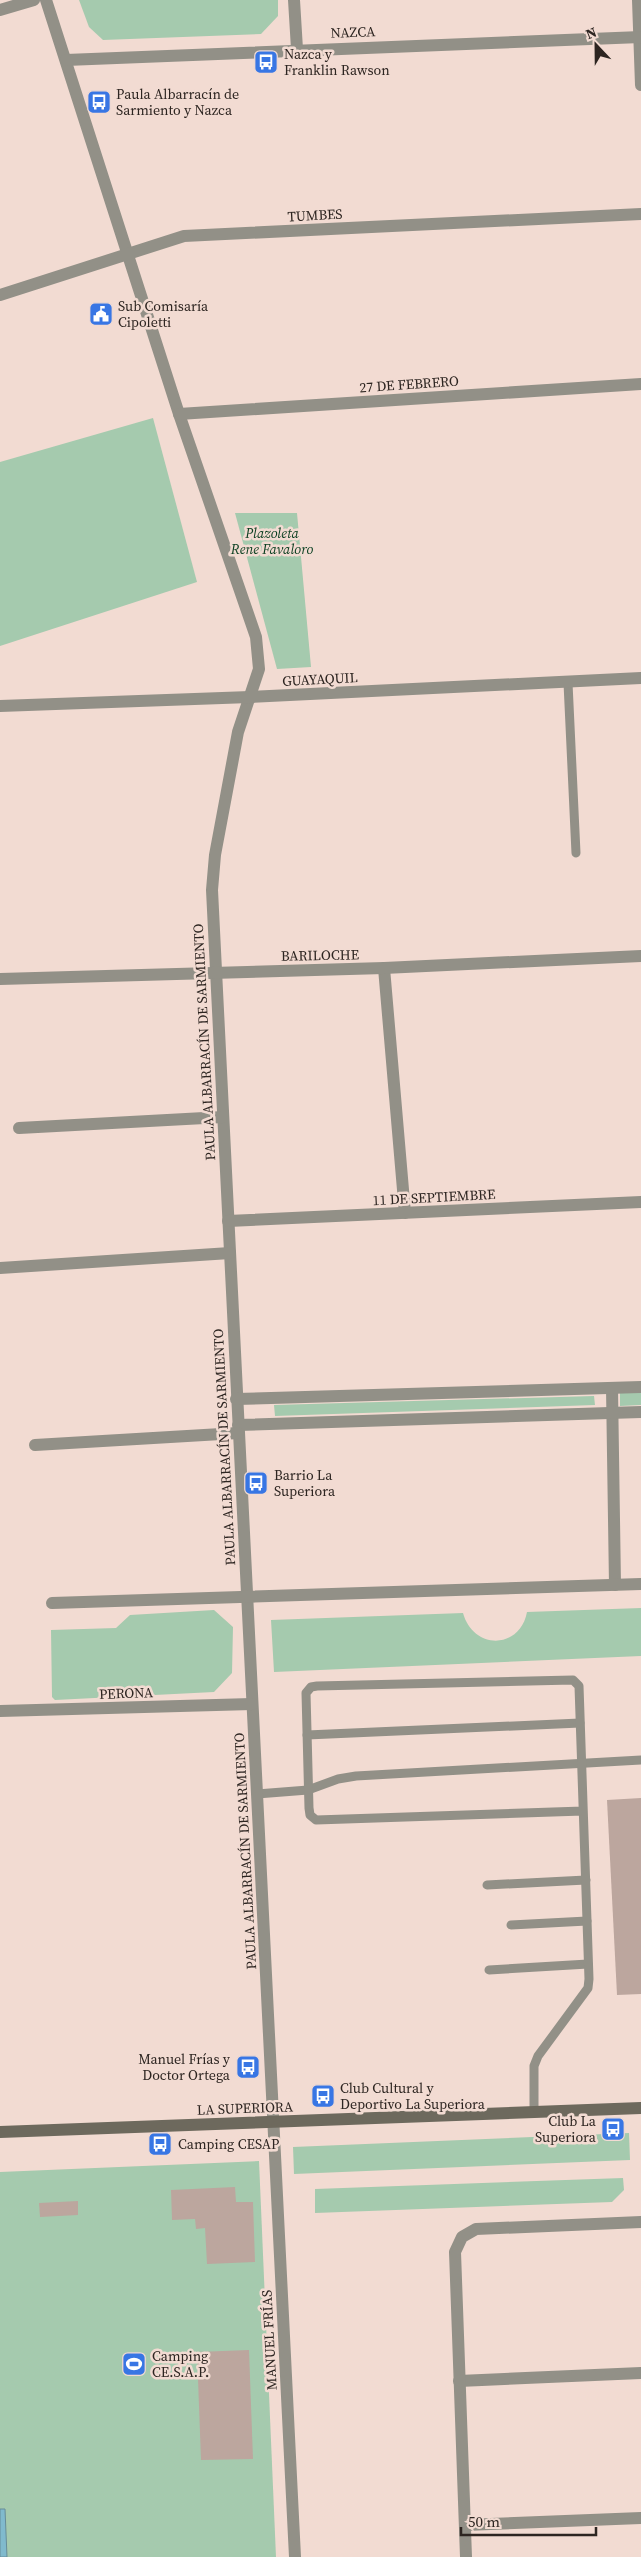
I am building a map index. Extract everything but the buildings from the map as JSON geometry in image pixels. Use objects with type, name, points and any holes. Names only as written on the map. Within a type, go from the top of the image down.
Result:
[{"type":"main road","name":"LA SUPERIORA","points":[[0,2132],[641,2108]]},
{"type":"street","points":[[0,10],[34,0]]},
{"type":"street","name":"PAULA ALBARRACÍN DE SARMIENTO","points":[[46,0],[179,414],[256,637],[259,669],[238,732],[215,855],[212,890],[236,1399],[274,2122]]},
{"type":"street","points":[[294,0],[297,49]]},
{"type":"street","points":[[638,0],[641,85]]},
{"type":"street","name":"NAZCA","points":[[66,60],[297,49],[640,37]]},
{"type":"street","name":"TUMBES","points":[[0,295],[129,256],[184,236],[641,214]]},
{"type":"street","name":"27 DE FEBRERO","points":[[179,414],[641,384]]},
{"type":"street","name":"GUAYAQUIL","points":[[0,706],[250,697],[641,678]]},
{"type":"street","name":"BARILOCHE","points":[[0,979],[384,968],[641,956]]},
{"type":"street","points":[[384,968],[405,1213]]},
{"type":"street","points":[[19,1128],[223,1118]]},
{"type":"street","name":"11 DE SEPTIEMBRE","points":[[228,1221],[641,1202]]},
{"type":"street","points":[[0,1268],[230,1253]]},
{"type":"street","points":[[236,1399],[641,1387]]},
{"type":"street","points":[[612,1388],[615,1585]]},
{"type":"street","points":[[35,1445],[238,1429],[641,1412]]},
{"type":"street","points":[[52,1603],[246,1595],[641,1584]]},
{"type":"street","name":"PERONA","points":[[0,1711],[252,1704]]},
{"type":"street","name":"MANUEL FRÍAS","points":[[274,2122],[295,2557]]},
{"type":"street","points":[[466,2557],[454,2252],[462,2236],[476,2229],[641,2222]]},
{"type":"street","points":[[460,2381],[641,2373]]},
{"type":"street","points":[[465,2525],[641,2518]]},
{"type":"lane","points":[[568,683],[576,853]]},
{"type":"lane","points":[[534,2112],[534,2066],[538,2056],[588,1988],[586,1880],[579,1686],[573,1680],[317,1686],[311,1687],[306,1693],[308,1790],[310,1815],[316,1820],[583,1811]]},
{"type":"lane","points":[[307,1734],[580,1723]]},
{"type":"lane","points":[[257,1794],[308,1790],[338,1779],[356,1776],[641,1760]]},
{"type":"lane","points":[[487,1885],[586,1880]]},
{"type":"lane","points":[[511,1925],[587,1921]]},
{"type":"lane","points":[[489,1970],[588,1964]]},
{"type":"green space","points":[[79,0],[278,0],[278,16],[261,34],[103,40],[89,27]]},
{"type":"green space","points":[[153,418],[197,582],[0,646],[0,462]]},
{"type":"green space","name":"Plazoleta Rene Favaloro","points":[[235,513],[297,513],[311,667],[277,669]]},
{"type":"green space","points":[[641,1392],[641,1405],[620,1406],[620,1393]]},
{"type":"green space","points":[[594,1396],[595,1405],[275,1416],[274,1405]]},
{"type":"green space","points":[[641,1608],[641,1656],[274,1672],[271,1620],[463,1613],[468,1625],[476,1634],[496,1641],[506,1639],[515,1633],[523,1624],[527,1612]]},
{"type":"green space","points":[[214,1610],[233,1627],[232,1673],[214,1692],[55,1700],[52,1697],[51,1630],[116,1628],[130,1615]]},
{"type":"green space","points":[[629,2133],[630,2160],[294,2174],[293,2147]]},
{"type":"green space","name":"Camping CE.S.A.P.","points":[[259,2161],[276,2557],[0,2557],[0,2172]]},
{"type":"green space","points":[[623,2178],[624,2190],[612,2202],[315,2213],[315,2189]]},
{"type":"water","points":[[0,2509],[5,2509],[7,2557],[0,2557]]},
{"type":"place","name":"Nazca y Franklin Rawson","points":[[266,62]]},
{"type":"place","name":"Paula Albarracín de Sarmiento y Nazca","points":[[99,102]]},
{"type":"place","name":"Sub Comisaría Cipoletti","points":[[101,314]]},
{"type":"place","name":"Barrio La Superiora","points":[[256,1483]]},
{"type":"place","name":"Manuel Frías y Doctor Ortega","points":[[248,2067]]},
{"type":"place","name":"Club Cultural y Deportivo La Superiora","points":[[323,2096]]},
{"type":"place","name":"Club La Superiora","points":[[613,2129]]},
{"type":"place","name":"Camping CESAP","points":[[160,2144]]},
{"type":"place","name":"Camping CE.S.A.P.","points":[[134,2364]]}]
